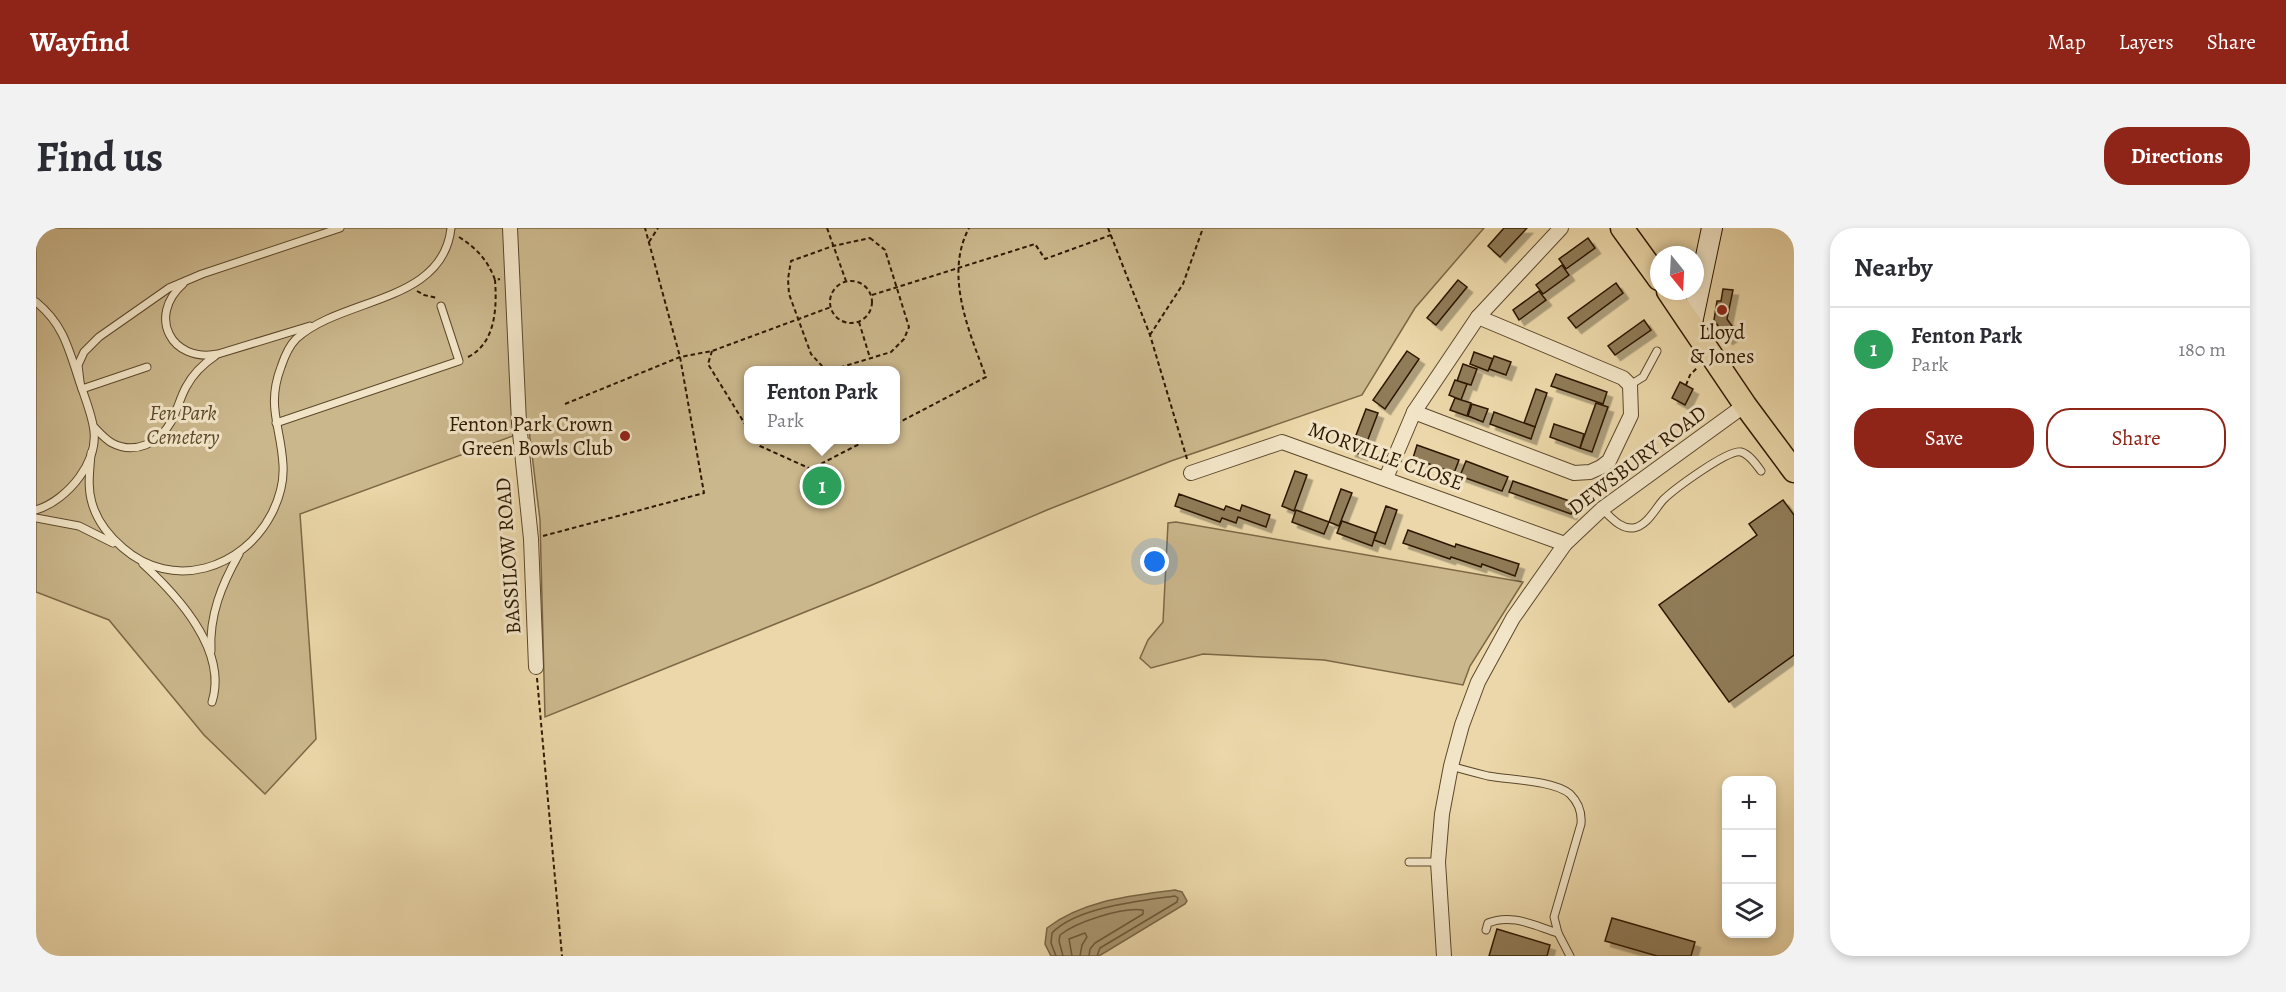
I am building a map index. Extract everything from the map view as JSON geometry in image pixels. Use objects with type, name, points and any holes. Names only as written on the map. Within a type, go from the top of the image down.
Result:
[{"type":"main road","points":[[1626,230],[1650,266]]},
{"type":"main road","points":[[1675,300],[1745,405],[1794,471]]},
{"type":"street","name":"BASSILOW ROAD","points":[[510,228],[519,423],[531,539],[536,667]]},
{"type":"street","points":[[1386,478],[1414,412],[1478,317],[1561,228]]},
{"type":"street","points":[[1692,323],[1712,228]]},
{"type":"street","points":[[1414,412],[1574,473],[1590,472],[1609,460],[1631,415],[1630,385],[1623,378],[1478,317]]},
{"type":"street","name":"DEWSBURY ROAD","points":[[1444,956],[1438,862],[1442,814],[1462,725],[1478,682],[1559,542],[1745,405]]},
{"type":"street","name":"MORVILLE CLOSE","points":[[1191,473],[1282,441],[1559,542]]},
{"type":"lane","points":[[81,386],[78,365],[84,352],[99,337],[169,288],[192,277],[340,228]]},
{"type":"lane","points":[[192,277],[173,293],[167,304],[165,317],[167,329],[177,345],[193,355],[206,357],[315,324],[412,285],[428,274],[438,261],[451,230]]},
{"type":"lane","points":[[36,302],[51,314],[66,339],[94,427],[89,486],[92,504],[110,537],[161,581],[183,606],[199,631],[216,674],[216,688],[212,702]]},
{"type":"lane","points":[[276,423],[459,361],[441,306]]},
{"type":"lane","points":[[139,561],[156,568],[176,572],[198,570],[221,563],[240,551],[257,535],[271,514],[281,490],[284,467],[273,404],[275,384],[294,341],[315,324]]},
{"type":"lane","points":[[1630,385],[1643,377],[1657,351]]},
{"type":"lane","points":[[94,427],[110,442],[122,447],[138,448],[152,443],[162,435],[172,420],[194,374],[218,354]]},
{"type":"lane","points":[[81,386],[147,367]]},
{"type":"lane","points":[[1602,509],[1622,526],[1633,528],[1641,525],[1664,498],[1720,458],[1740,451],[1761,471]]},
{"type":"lane","points":[[36,510],[62,497],[80,477],[91,453]]},
{"type":"lane","points":[[36,518],[79,526],[125,550]]},
{"type":"lane","points":[[211,657],[210,634],[218,596],[240,551]]},
{"type":"lane","points":[[1452,766],[1487,776],[1533,781],[1563,790],[1575,801],[1581,816],[1581,824],[1554,916],[1558,933],[1570,956]]},
{"type":"lane","points":[[1409,862],[1438,862]]},
{"type":"lane","points":[[1486,930],[1488,923],[1500,918],[1510,918],[1558,933]]},
{"type":"path","points":[[500,547],[704,493],[680,357],[645,228]]},
{"type":"path","points":[[649,242],[658,228]]},
{"type":"path","points":[[827,228],[846,281]]},
{"type":"path","points":[[900,422],[986,377],[963,309],[958,267],[960,252],[969,228]]},
{"type":"path","points":[[1108,228],[1150,335],[1191,473]]},
{"type":"path","points":[[1150,335],[1183,284],[1203,228]]},
{"type":"path","points":[[451,230],[472,245],[484,258],[495,280],[496,296],[491,332],[473,355],[459,361]]},
{"type":"path","points":[[872,295],[1035,244],[1045,259],[1111,235]]},
{"type":"path","points":[[822,366],[811,354],[789,294],[788,279],[791,261],[833,246],[870,238],[885,250],[909,327],[904,339],[891,352],[845,366]]},
{"type":"path","points":[[495,280],[512,278]]},
{"type":"path","points":[[846,281],[865,285],[872,295],[873,305],[870,312],[859,322],[841,321],[831,308],[831,295],[837,286],[846,281]]},
{"type":"path","points":[[412,285],[419,292],[438,298],[441,306]]},
{"type":"path","points":[[565,404],[680,357],[711,351],[831,308]]},
{"type":"path","points":[[859,322],[870,358]]},
{"type":"path","points":[[711,351],[708,364],[744,422]]},
{"type":"path","points":[[1686,385],[1690,375],[1698,367]]},
{"type":"path","points":[[758,444],[811,469],[859,444]]},
{"type":"path","points":[[536,667],[562,956]]},
{"type":"green space","name":"Fen Park Cemetery","points":[[36,228],[1484,228],[1415,308],[1362,395],[1171,461],[545,717],[540,520],[529,430],[300,514],[316,739],[265,794],[204,735],[109,620],[36,592]]},
{"type":"green space","points":[[1176,522],[1523,582],[1470,666],[1463,685],[1324,660],[1203,654],[1151,668],[1140,658],[1148,640],[1163,622],[1168,523]]},
{"type":"water","points":[[1175,890],[1182,892],[1187,901],[1185,904],[1099,956],[1051,956],[1045,944],[1047,928],[1076,911],[1108,901]]},
{"type":"building","points":[[1504,228],[1527,228],[1500,257],[1488,246]]},
{"type":"building","points":[[1588,238],[1595,248],[1566,269],[1559,259]]},
{"type":"building","points":[[1562,265],[1569,275],[1543,294],[1536,285]]},
{"type":"building","points":[[1458,280],[1467,287],[1436,325],[1427,318]]},
{"type":"building","points":[[1616,283],[1623,293],[1576,328],[1568,318]]},
{"type":"building","name":"Lloyd & Jones","points":[[1723,289],[1733,290],[1727,319],[1737,333],[1727,339],[1714,320],[1717,301],[1721,301]]},
{"type":"building","points":[[1539,291],[1546,300],[1519,320],[1513,310]]},
{"type":"building","points":[[1644,320],[1651,330],[1615,355],[1608,346]]},
{"type":"building","points":[[1407,351],[1419,359],[1385,409],[1373,400]]},
{"type":"building","points":[[1474,352],[1493,359],[1488,371],[1470,364]]},
{"type":"building","points":[[1494,356],[1511,362],[1506,375],[1489,369]]},
{"type":"building","points":[[1463,364],[1477,369],[1471,385],[1457,381]]},
{"type":"building","points":[[1556,374],[1607,392],[1603,404],[1551,386]]},
{"type":"building","points":[[1455,380],[1467,384],[1461,400],[1449,395]]},
{"type":"building","points":[[1680,382],[1693,389],[1685,405],[1672,398]]},
{"type":"building","points":[[1536,389],[1547,393],[1535,427],[1524,423]]},
{"type":"building","points":[[1455,398],[1471,403],[1467,416],[1450,410]]},
{"type":"building","points":[[1596,403],[1608,407],[1592,452],[1580,448]]},
{"type":"building","points":[[1472,404],[1488,409],[1483,422],[1468,416]]},
{"type":"building","points":[[1366,409],[1378,413],[1362,455],[1350,451]]},
{"type":"building","points":[[1494,412],[1535,427],[1531,439],[1490,424]]},
{"type":"building","points":[[1554,424],[1584,434],[1580,448],[1550,437]]},
{"type":"building","points":[[1417,445],[1459,460],[1454,473],[1413,458]]},
{"type":"building","points":[[1466,461],[1508,477],[1502,491],[1460,476]]},
{"type":"building","points":[[1295,471],[1307,475],[1294,511],[1282,506]]},
{"type":"building","points":[[1513,481],[1575,503],[1571,514],[1509,492]]},
{"type":"building","points":[[1341,489],[1352,493],[1339,526],[1329,522]]},
{"type":"building","points":[[1179,494],[1224,510],[1226,506],[1240,511],[1242,505],[1270,515],[1266,527],[1238,517],[1236,523],[1222,518],[1220,522],[1175,506]]},
{"type":"building","points":[[1783,500],[1794,515],[1794,655],[1729,702],[1659,605],[1757,535],[1749,524]]},
{"type":"building","points":[[1386,506],[1397,510],[1385,544],[1374,540]]},
{"type":"building","points":[[1296,510],[1329,522],[1324,534],[1292,522]]},
{"type":"building","points":[[1342,521],[1376,533],[1372,546],[1337,533]]},
{"type":"building","points":[[1408,530],[1455,547],[1456,544],[1519,564],[1515,576],[1482,564],[1481,567],[1451,557],[1450,559],[1403,543]]},
{"type":"building","points":[[1612,918],[1695,942],[1691,956],[1657,956],[1605,941]]},
{"type":"building","points":[[1497,929],[1550,945],[1547,956],[1489,956]]},
{"type":"place","name":"Lloyd & Jones","points":[[1722,310]]},
{"type":"place","name":"Fenton Park Crown Green Bowls Club","points":[[625,436]]},
{"type":"place","name":"Fenton Park","points":[[822,486]]}]
